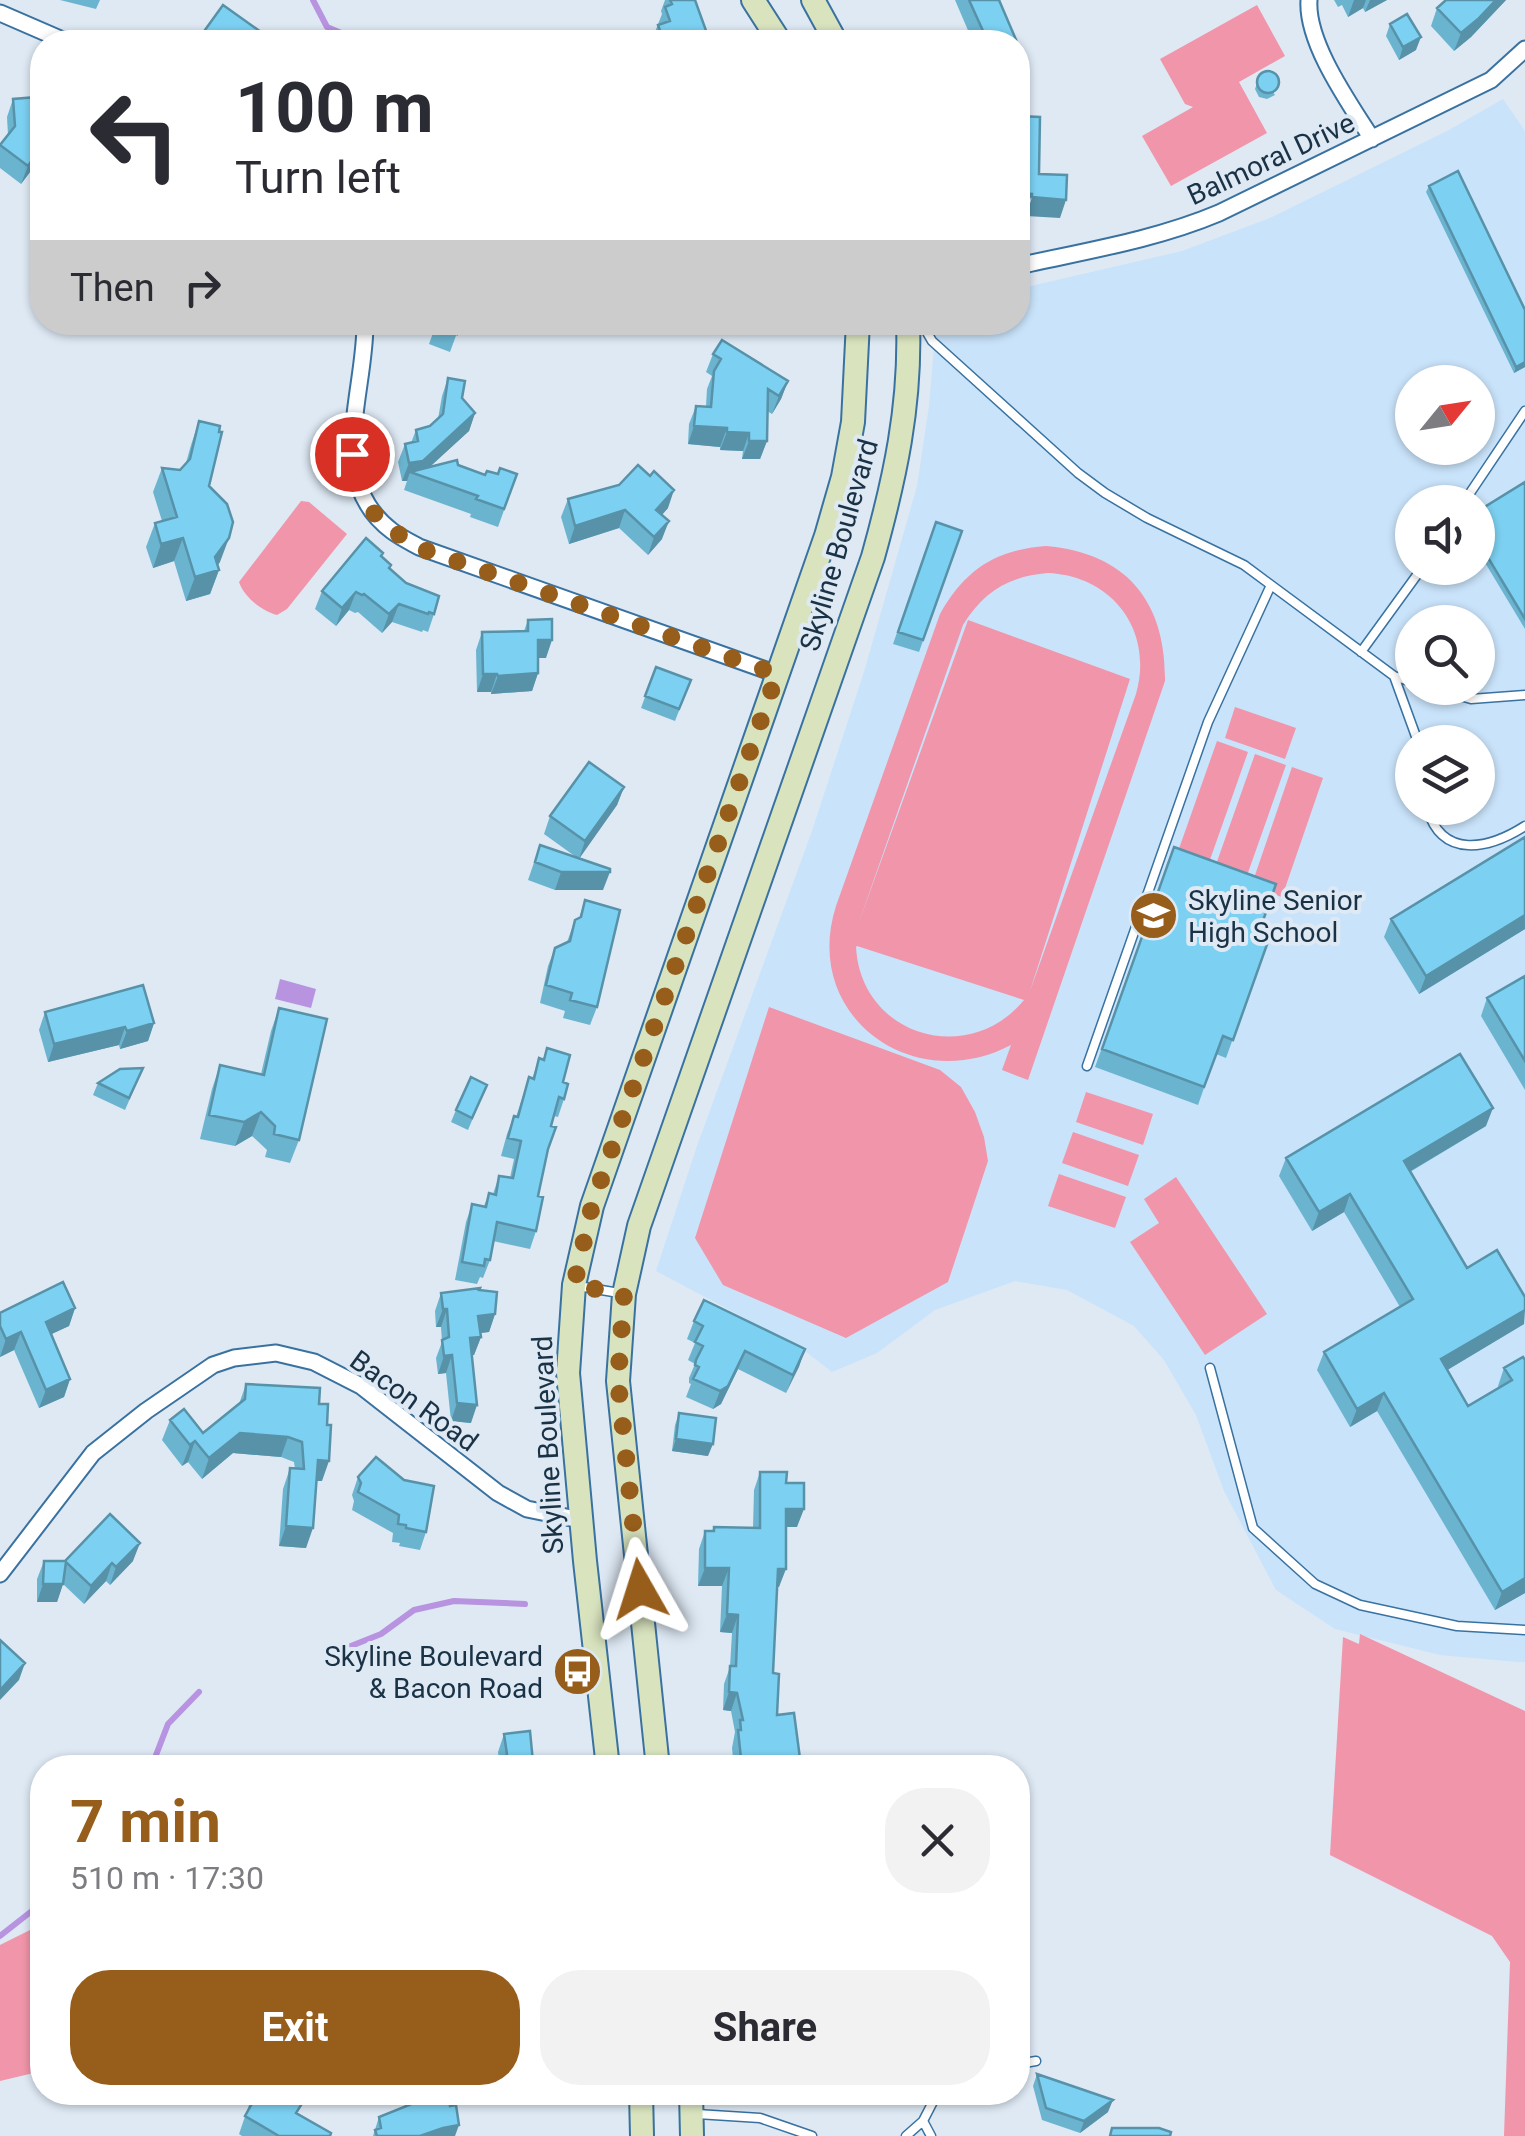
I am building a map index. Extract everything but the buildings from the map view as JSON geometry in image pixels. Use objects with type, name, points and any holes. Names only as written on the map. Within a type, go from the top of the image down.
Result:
[{"type":"main road","points":[[753,0],[772,30]]},
{"type":"main road","points":[[813,0],[829,30]]},
{"type":"main road","name":"Skyline Boulevard","points":[[607,1755],[568,1373],[574,1285],[592,1206],[826,536],[843,477],[855,407],[858,335]]},
{"type":"main road","name":"Skyline Boulevard","points":[[657,1755],[618,1381],[624,1294],[638,1226],[872,557],[904,428],[908,335]]},
{"type":"main road","points":[[641,2105],[642,2136]]},
{"type":"street","points":[[1310,0],[1308,13],[1325,62],[1372,140]]},
{"type":"street","points":[[0,13],[39,30]]},
{"type":"street","name":"Balmoral Drive","points":[[1030,263],[1188,226],[1491,80],[1525,48]]},
{"type":"street","points":[[364,335],[352,454],[358,486],[371,510],[390,530],[419,548],[777,674]]},
{"type":"street","name":"Bacon Road","points":[[0,1574],[92,1454],[119,1432],[212,1365],[276,1353],[314,1362],[361,1386],[512,1501],[527,1509],[581,1520]]},
{"type":"lane","points":[[929,335],[1105,493],[1244,565],[1394,676],[1412,725]]},
{"type":"lane","points":[[1475,485],[1525,411]]},
{"type":"lane","points":[[1360,652],[1409,585]]},
{"type":"lane","points":[[1087,1066],[1208,722],[1271,586]]},
{"type":"lane","points":[[1495,697],[1525,695]]},
{"type":"lane","points":[[1436,825],[1449,840],[1465,845],[1491,844],[1525,826]]},
{"type":"lane","points":[[574,1285],[624,1294]]},
{"type":"lane","points":[[1210,1368],[1253,1528],[1315,1584],[1360,1605],[1457,1626],[1525,1630]]},
{"type":"lane","points":[[1030,2062],[1036,2061]]},
{"type":"lane","points":[[906,2136],[923,2121],[931,2105]]},
{"type":"lane","points":[[692,2114],[760,2118],[812,2136]]},
{"type":"lane","points":[[923,2121],[931,2136]]},
{"type":"shaded area","points":[[1257,5],[1285,56],[1239,82],[1267,133],[1171,186],[1142,136],[1193,107],[1185,104],[1160,59]]},
{"type":"shaded area","name":"Skyline Senior High School","points":[[1503,99],[1525,131],[1525,1662],[1440,1655],[1335,1629],[1276,1590],[1224,1491],[1196,1415],[1164,1360],[1134,1326],[1067,1290],[1015,1281],[935,1310],[877,1353],[832,1372],[801,1348],[656,1271],[697,1146],[812,831],[864,672],[917,486],[935,335],[1030,335],[1030,286],[1182,251],[1270,218],[1449,130]]},
{"type":"shaded area","points":[[301,501],[309,502],[347,534],[287,609],[277,615],[254,603],[239,582]]},
{"type":"shaded area","points":[[1046,546],[1099,559],[1136,586],[1158,628],[1165,681],[1028,1080],[1002,1070],[1011,1045],[974,1058],[937,1061],[903,1053],[873,1036],[850,1012],[835,981],[829,945],[836,906],[940,614],[960,585],[983,565],[1028,548]],"holes":[[[1048,573],[1071,576],[1109,596],[1133,629],[1140,671],[1136,694],[1030,991],[1130,679],[968,620],[858,925],[963,625],[979,603],[998,588]],[[857,946],[1024,1000],[1001,1021],[975,1033],[948,1037],[921,1032],[897,1021],[876,1002],[862,978]]]},
{"type":"shaded area","points":[[1235,707],[1296,728],[1285,759],[1225,738]]},
{"type":"shaded area","points":[[1217,741],[1248,752],[1206,871],[1175,860]]},
{"type":"shaded area","points":[[1255,754],[1286,765],[1244,884],[1213,873]]},
{"type":"shaded area","points":[[1292,767],[1323,778],[1282,897],[1251,887]]},
{"type":"shaded area","points":[[280,979],[316,989],[311,1008],[275,999]]},
{"type":"shaded area","points":[[769,1007],[940,1070],[961,1087],[984,1137],[988,1161],[948,1282],[846,1338],[723,1285],[695,1238]]},
{"type":"shaded area","points":[[1086,1092],[1153,1114],[1143,1145],[1076,1122]]},
{"type":"shaded area","points":[[1073,1132],[1139,1155],[1128,1186],[1062,1163]]},
{"type":"shaded area","points":[[1059,1174],[1126,1197],[1115,1228],[1048,1206]]},
{"type":"shaded area","points":[[1176,1177],[1267,1314],[1205,1355],[1130,1242],[1159,1223],[1144,1199]]},
{"type":"shaded area","points":[[1360,1634],[1525,1711],[1525,2136],[1504,2136],[1510,1962],[1492,1936],[1330,1855],[1343,1637],[1359,1644]]},
{"type":"shaded area","points":[[30,1930],[30,2074],[0,2081],[0,1945]]},
{"type":"waterway","points":[[313,0],[327,27],[334,30]]},
{"type":"waterway","points":[[336,1652],[381,1634],[414,1610],[454,1601],[525,1604]]},
{"type":"waterway","points":[[156,1755],[168,1724],[199,1692]]},
{"type":"waterway","points":[[0,1936],[30,1912]]},
{"type":"place","name":"Skyline Senior High School","points":[[1153,916]]},
{"type":"place","name":"Skyline Boulevard & Bacon Road","points":[[578,1672]]},
{"type":"route","points":[[352,454],[358,486],[371,510],[390,530],[419,548],[777,674],[592,1206],[574,1285],[624,1294],[618,1381],[640,1589]]}]
